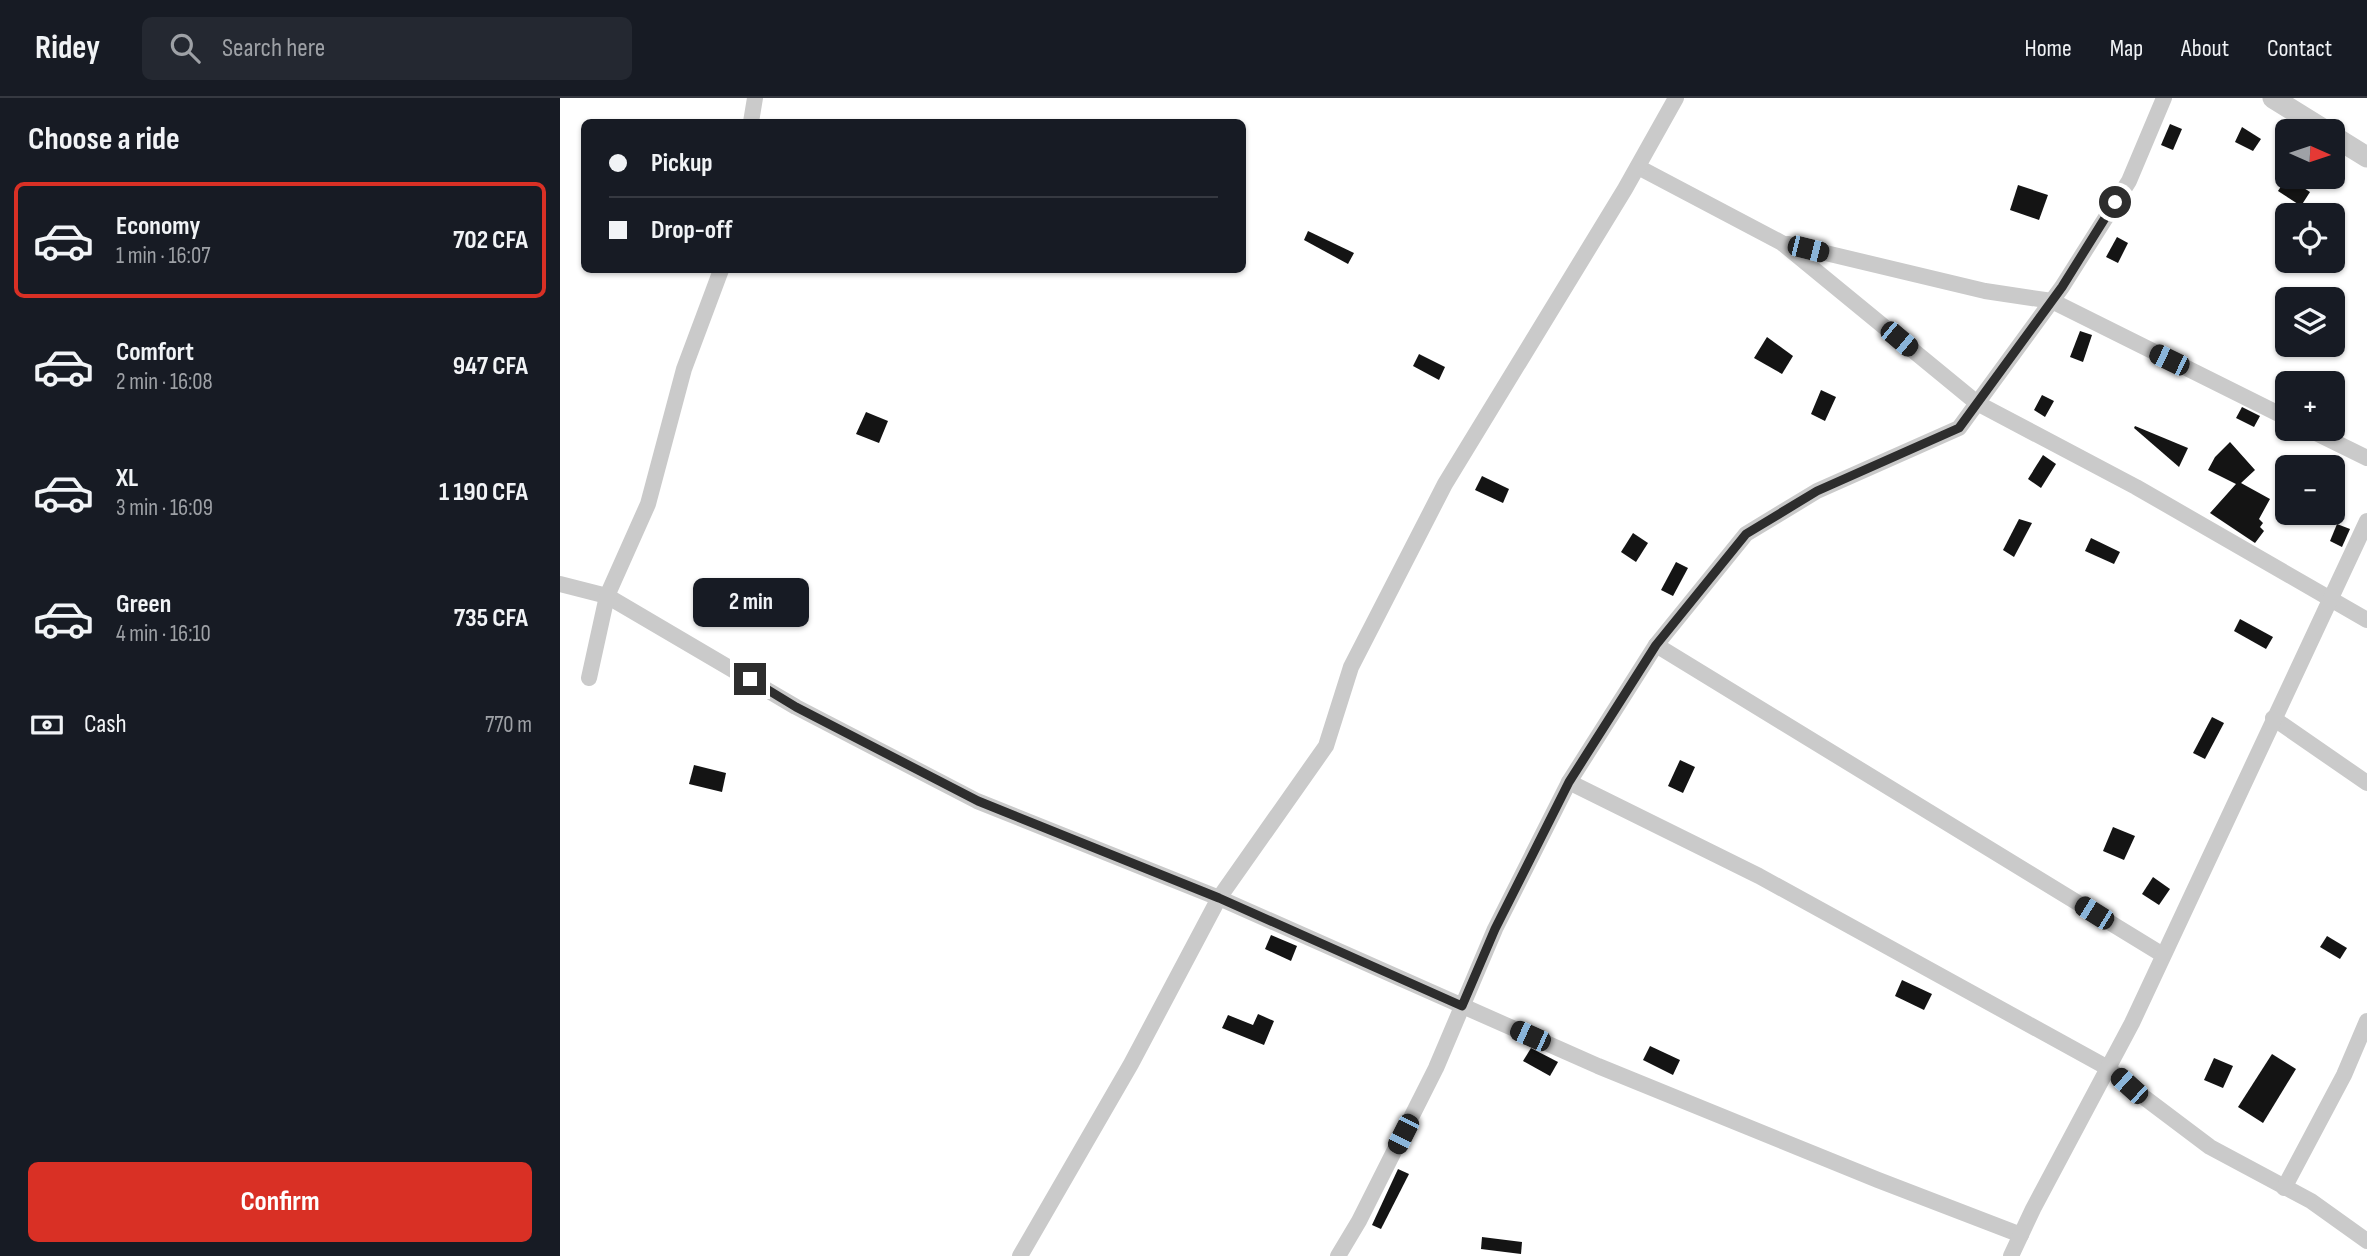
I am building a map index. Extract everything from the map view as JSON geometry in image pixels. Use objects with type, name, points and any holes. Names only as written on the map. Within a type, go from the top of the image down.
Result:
[{"type":"street","points":[[752,119],[755,98]]},
{"type":"street","points":[[1020,1256],[1131,1064],[1219,898],[1326,746],[1351,667],[1445,484],[1676,98]]},
{"type":"street","points":[[1338,1256],[1359,1221],[1436,1068],[1495,929],[1569,782],[1656,645],[1746,534],[1817,491],[1959,428],[2052,301],[2129,181],[2164,98]]},
{"type":"street","points":[[2273,98],[2307,119]]},
{"type":"street","points":[[2345,143],[2367,157]]},
{"type":"street","points":[[1637,167],[1782,243],[1977,403],[2136,487],[2367,620]]},
{"type":"street","points":[[1782,243],[1985,291],[2052,301],[2275,412]]},
{"type":"street","points":[[589,678],[607,596],[648,504],[684,369],[720,273]]},
{"type":"street","points":[[2332,441],[2367,458]]},
{"type":"street","points":[[2011,1256],[2164,955],[2367,521]]},
{"type":"street","points":[[560,584],[607,596],[796,707],[978,801],[1219,898],[1598,1066],[2021,1235]]},
{"type":"street","points":[[1656,645],[2164,955]]},
{"type":"street","points":[[2273,718],[2367,783]]},
{"type":"street","points":[[1569,782],[1759,876],[2108,1068],[2210,1147],[2311,1201],[2367,1241]]},
{"type":"street","points":[[2284,1188],[2344,1075],[2367,1021]]},
{"type":"building","points":[[2170,124],[2182,129],[2173,150],[2161,145]]},
{"type":"building","points":[[2242,127],[2261,139],[2253,151],[2235,142]]},
{"type":"building","points":[[2018,185],[2048,195],[2039,220],[2010,210]]},
{"type":"building","points":[[2305,189],[2310,192],[2303,203],[2296,203],[2278,191]]},
{"type":"building","points":[[1308,231],[1354,253],[1348,264],[1304,240]]},
{"type":"building","points":[[2117,237],[2128,243],[2118,263],[2106,257]]},
{"type":"building","points":[[2080,331],[2092,335],[2083,362],[2070,357]]},
{"type":"building","points":[[1767,337],[1793,356],[1782,374],[1754,358]]},
{"type":"building","points":[[1419,354],[1445,367],[1439,380],[1413,366]]},
{"type":"building","points":[[1821,390],[1836,397],[1825,421],[1811,414]]},
{"type":"building","points":[[2042,395],[2054,401],[2045,417],[2034,410]]},
{"type":"building","points":[[2242,407],[2260,416],[2254,427],[2236,418]]},
{"type":"building","points":[[866,412],[888,421],[879,443],[856,434]]},
{"type":"building","points":[[2135,426],[2188,448],[2179,467],[2134,428]]},
{"type":"building","points":[[2230,442],[2255,470],[2241,483],[2270,499],[2259,519],[2263,523],[2260,527],[2264,531],[2255,543],[2210,513],[2236,484],[2208,470],[2215,457]]},
{"type":"building","points":[[2043,455],[2056,464],[2041,488],[2028,479]]},
{"type":"building","points":[[1482,476],[1509,489],[1503,503],[1475,490]]},
{"type":"building","points":[[2019,519],[2032,523],[2014,557],[2003,550]]},
{"type":"building","points":[[2337,525],[2350,529],[2342,547],[2330,541]]},
{"type":"building","points":[[1633,533],[1648,543],[1636,562],[1621,552]]},
{"type":"building","points":[[2091,538],[2120,552],[2114,564],[2085,551]]},
{"type":"building","points":[[1676,562],[1688,568],[1673,596],[1661,590]]},
{"type":"building","points":[[2240,619],[2273,637],[2266,649],[2234,631]]},
{"type":"building","points":[[2212,717],[2224,723],[2205,759],[2193,753]]},
{"type":"building","points":[[1680,760],[1695,767],[1683,793],[1668,786]]},
{"type":"building","points":[[694,765],[726,773],[722,792],[689,784]]},
{"type":"building","points":[[2113,827],[2135,836],[2124,860],[2103,851]]},
{"type":"building","points":[[2153,877],[2170,889],[2159,905],[2142,894]]},
{"type":"building","points":[[1271,935],[1297,946],[1291,961],[1265,949]]},
{"type":"building","points":[[2327,936],[2347,948],[2340,959],[2320,947]]},
{"type":"building","points":[[1902,980],[1932,994],[1924,1010],[1895,996]]},
{"type":"building","points":[[1258,1014],[1274,1021],[1264,1045],[1222,1028],[1228,1015],[1253,1025]]},
{"type":"building","points":[[1650,1046],[1680,1060],[1673,1075],[1643,1060]]},
{"type":"building","points":[[1531,1048],[1558,1062],[1550,1076],[1523,1061]]},
{"type":"building","points":[[2272,1054],[2296,1069],[2263,1123],[2238,1107]]},
{"type":"building","points":[[2214,1058],[2233,1066],[2223,1088],[2204,1080]]},
{"type":"building","points":[[1398,1169],[1409,1174],[1381,1229],[1372,1225]]},
{"type":"building","points":[[1482,1237],[1522,1242],[1521,1254],[1481,1249]]},
{"type":"route","points":[[750,679],[796,707],[978,801],[1219,898],[1462,1006],[1495,929],[1569,782],[1656,645],[1746,534],[1817,491],[1959,428],[2062,287],[2115,202]]}]
